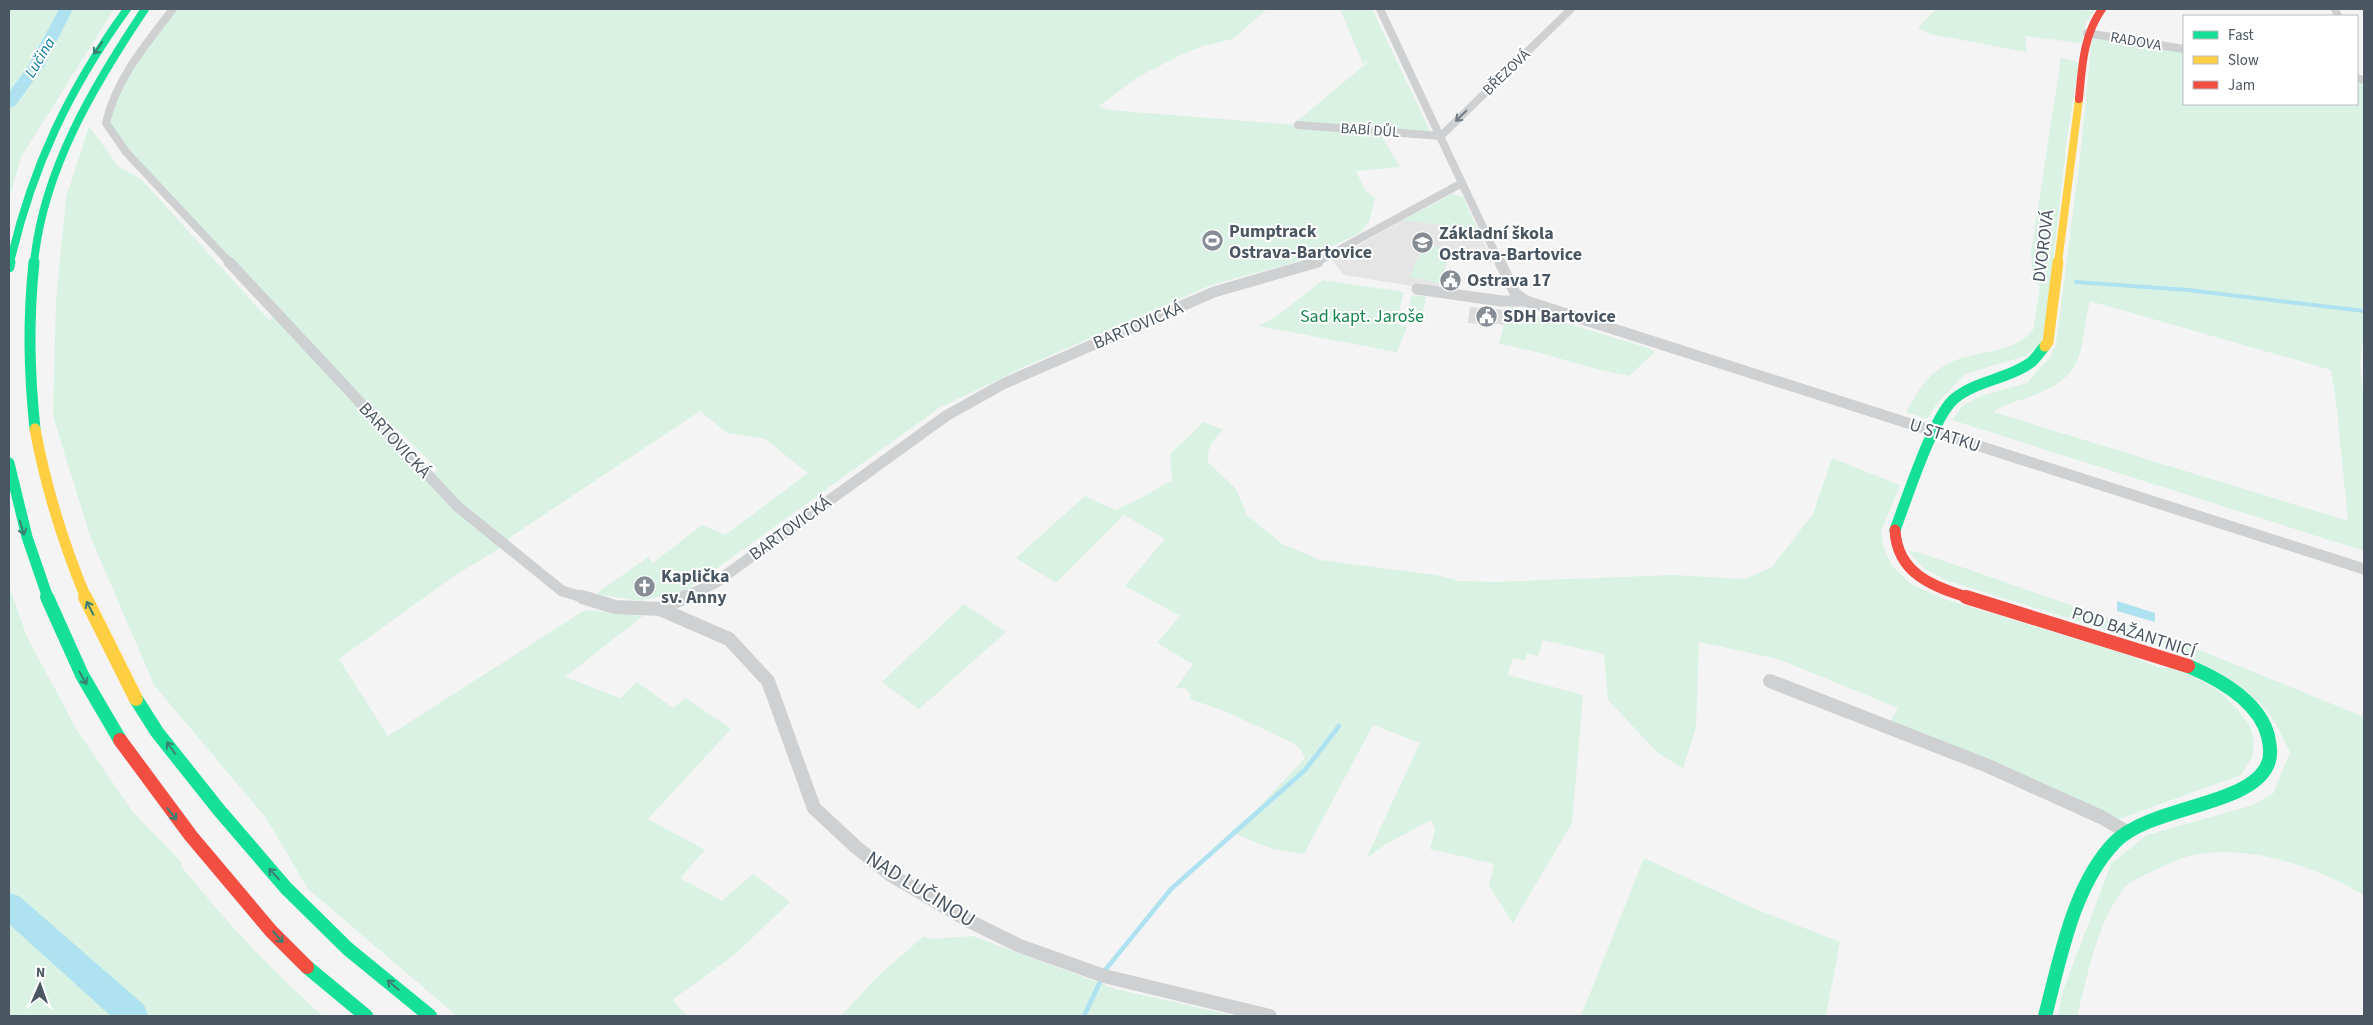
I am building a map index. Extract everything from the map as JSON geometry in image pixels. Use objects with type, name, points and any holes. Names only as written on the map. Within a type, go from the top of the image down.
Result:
[{"type":"main road","points":[[9,267],[15,233],[29,184],[48,138],[91,58],[127,9]]},
{"type":"main road","points":[[145,9],[112,56],[94,86],[64,148],[44,212],[32,274],[28,354],[30,395],[35,438],[51,508],[65,551],[83,596],[142,710],[234,830],[317,920],[430,1016]]},
{"type":"main road","name":"DVOROVÁ","points":[[1934,432],[1953,400],[1975,387],[2024,367],[2042,354],[2048,342],[2087,33],[2092,21],[2102,9]]},
{"type":"main road","name":"POD BAŽANTNICÍ","points":[[1934,432],[1895,528],[1894,543],[1896,551],[1910,570],[1931,584],[1952,594],[2151,653],[2194,669],[2235,694],[2265,727],[2270,746],[2269,764],[2256,781],[2242,789],[2151,820],[2127,832],[2102,856],[2080,899],[2045,1016]]},
{"type":"main road","points":[[9,463],[20,520],[47,602],[75,665],[111,726],[152,788],[199,849],[292,953],[366,1016]]},
{"type":"street","name":"BARTOVICKÁ","points":[[173,9],[147,42],[107,110],[106,123],[126,152],[457,506],[562,591],[615,607],[660,609],[715,583],[946,416],[1003,384],[1214,292],[1314,264],[1462,183]]},
{"type":"street","points":[[1380,9],[1515,293],[1526,301]]},
{"type":"street","name":"BŘEZOVÁ","points":[[1441,136],[1571,9]]},
{"type":"street","name":"RADOVA","points":[[2087,33],[2183,49]]},
{"type":"street","name":"BABÍ DŮL","points":[[1298,125],[1441,136]]},
{"type":"street","name":"U STATKU","points":[[1417,289],[1501,301],[1526,301],[2364,569]]},
{"type":"street","name":"NAD LUČINOU","points":[[660,609],[729,639],[768,681],[814,808],[856,847],[891,875],[968,921],[1020,946],[1104,976],[1270,1016]]},
{"type":"street","points":[[1770,681],[1988,766],[2101,817],[2127,832]]},
{"type":"shaded area","name":"Základní škola Ostrava-Bartovice","points":[[1403,220],[1478,230],[1493,263],[1450,255],[1437,290],[1344,275],[1332,260]]},
{"type":"green space","points":[[9,9],[114,9],[21,157],[9,200]]},
{"type":"green space","points":[[173,9],[1267,9],[1233,39],[1203,46],[1179,56],[1136,78],[1099,106],[1108,110],[1296,125],[1381,135],[1400,167],[1356,171],[1365,190],[1375,198],[1369,222],[1358,234],[1303,260],[1211,285],[1024,367],[939,408],[688,589],[640,601],[596,594],[648,557],[653,563],[702,525],[725,535],[808,473],[765,439],[727,433],[700,411],[512,536],[497,550],[454,576],[339,659],[388,736],[585,610],[643,616],[565,677],[620,698],[637,682],[673,708],[686,698],[731,729],[648,819],[705,850],[680,878],[722,901],[753,874],[790,902],[733,956],[672,1000],[687,1016],[457,1016],[308,889],[266,818],[154,685],[90,536],[53,416],[56,300],[66,198],[89,126],[118,166],[141,179],[269,320],[282,311],[146,173],[106,123],[107,109]],"holes":[[[397,429],[438,469],[429,479],[385,437]]]},
{"type":"green space","points":[[1340,9],[1372,9],[1431,133],[1379,129],[1370,123],[1359,122],[1351,127],[1296,122],[1373,58],[1363,64]]},
{"type":"green space","points":[[2078,9],[2076,10],[2094,11],[2086,22],[2081,43],[2025,36],[2027,52],[1930,34],[1918,28],[1935,10]]},
{"type":"green space","points":[[2092,36],[2183,51],[2183,105],[2358,105],[2358,80],[2364,81],[2364,330],[2360,365],[2364,401],[2364,551],[1952,420],[1963,405],[1981,396],[2027,383],[2050,357],[2056,344],[2081,148]],"holes":[[[2090,301],[2331,370],[2336,401],[2348,521],[1993,412],[2039,393],[2067,376],[2079,356]]]},
{"type":"green space","points":[[2061,58],[2079,62],[2067,139],[2045,333],[2039,345],[2025,356],[1965,374],[1936,405],[1927,419],[1906,412],[1922,386],[1945,365],[1968,356],[2014,344],[2033,330],[2040,287],[2033,277],[2031,253]]},
{"type":"green space","points":[[1452,194],[1463,197],[1478,230],[1403,220]]},
{"type":"green space","points":[[1423,244],[1451,250],[1439,283],[1410,277]]},
{"type":"green space","name":"Sad kapt. Jaroše","points":[[1323,280],[1404,292],[1396,323],[1407,327],[1397,352],[1258,326],[1277,316]]},
{"type":"green space","points":[[1412,295],[1426,297],[1421,318],[1407,316]]},
{"type":"green space","points":[[1509,306],[1648,348],[1655,352],[1629,376],[1499,344]]},
{"type":"green space","points":[[1204,422],[1223,430],[1211,444],[1208,462],[1236,489],[1247,515],[1282,544],[1320,560],[1436,575],[1460,581],[1494,582],[1673,575],[1745,579],[1772,567],[1813,514],[1832,458],[1900,485],[1881,531],[1883,547],[1892,566],[1911,584],[1944,599],[2125,654],[2158,667],[2178,669],[2219,691],[2238,710],[2250,726],[2254,741],[2252,757],[2241,775],[2119,819],[1887,728],[1898,708],[1778,659],[1699,642],[1696,728],[1683,768],[1658,753],[1608,700],[1604,654],[1543,640],[1538,656],[1527,653],[1525,661],[1513,658],[1508,675],[1583,695],[1572,823],[1513,923],[1489,886],[1494,864],[1430,849],[1435,829],[1431,820],[1386,844],[1366,859],[1420,743],[1373,725],[1304,854],[1273,849],[1230,832],[1256,810],[1305,758],[1300,749],[1293,743],[1227,712],[1190,699],[1191,694],[1185,688],[1176,688],[1193,664],[1157,643],[1180,616],[1125,586],[1165,539],[1124,515],[1056,583],[1016,558],[1085,496],[1115,510],[1172,480],[1170,454]]},
{"type":"green space","points":[[1908,551],[1918,552],[2192,647],[2364,717],[2364,895],[2325,875],[2280,860],[2256,855],[2233,852],[2210,853],[2181,859],[2139,877],[2124,888],[2114,902],[2094,949],[2077,1016],[2058,1016],[2063,991],[2111,864],[2147,835],[2250,806],[2273,794],[2290,752],[2275,722],[2263,707],[2231,680],[2206,666],[2181,653],[1948,581],[1922,567]]},
{"type":"green space","points":[[9,586],[27,637],[78,732],[133,812],[183,864],[181,866],[231,925],[285,981],[323,1016],[9,1016]]},
{"type":"green space","points":[[964,604],[1006,632],[919,709],[882,682]]},
{"type":"green space","points":[[1644,858],[1753,908],[1840,942],[1826,1016],[1581,1016]]},
{"type":"green space","points":[[924,936],[931,939],[972,936],[1116,989],[1235,1016],[841,1016],[881,973]]},
{"type":"water","points":[[2117,601],[2155,613],[2155,622],[2117,611]]},
{"type":"building","name":"SDH Bartovice","points":[[1470,307],[1505,310],[1504,325],[1479,321],[1479,324],[1468,323]]},
{"type":"waterway","name":"Lučina","points":[[9,103],[36,66],[66,9]]},
{"type":"waterway","points":[[2076,282],[2188,290],[2364,311]]},
{"type":"waterway","points":[[1106,969],[1171,889],[1305,770],[1339,726]]},
{"type":"waterway","name":"Lučina","points":[[9,906],[133,1016]]},
{"type":"waterway","points":[[1084,1016],[1100,982]]},
{"type":"traffic: fast","points":[[9,267],[27,196],[53,131],[86,69],[127,9]]},
{"type":"traffic: fast","points":[[35,429],[29,369],[29,313],[34,259],[45,208],[62,158],[84,108],[112,59],[145,9]]},
{"type":"traffic: fast","points":[[1895,530],[1922,459],[1946,408],[1954,399],[1966,391],[2030,363],[2045,346]]},
{"type":"traffic: fast","points":[[9,463],[27,537],[51,607],[82,675],[120,740]]},
{"type":"traffic: fast","points":[[2045,1016],[2063,949],[2078,904],[2099,862],[2113,844],[2133,828],[2165,814],[2225,796],[2243,788],[2257,778],[2268,765],[2271,750],[2266,730],[2253,709],[2233,691],[2211,677],[2188,666]]},
{"type":"traffic: fast","points":[[136,699],[157,732],[219,810],[286,888],[348,949],[430,1016]]},
{"type":"traffic: fast","points":[[307,967],[366,1016]]},
{"type":"traffic: slow","points":[[2045,346],[2048,342],[2079,99]]},
{"type":"traffic: slow","points":[[35,429],[41,465],[50,500],[73,568],[102,634],[136,699]]},
{"type":"traffic: jam","points":[[2079,99],[2084,51],[2090,29],[2102,9]]},
{"type":"traffic: jam","points":[[1895,530],[1895,541],[1898,550],[1908,566],[1923,579],[1940,589],[2188,666]]},
{"type":"traffic: jam","points":[[120,740],[161,799],[221,873],[288,950],[307,967]]},
{"type":"place","name":"Pumptrack Ostrava-Bartovice","points":[[1213,241]]},
{"type":"place","name":"Základní škola Ostrava-Bartovice","points":[[1423,243]]},
{"type":"place","name":"Ostrava 17","points":[[1451,280]]},
{"type":"place","name":"SDH Bartovice","points":[[1487,316]]},
{"type":"place","name":"Kaplička sv. Anny","points":[[645,586]]}]
